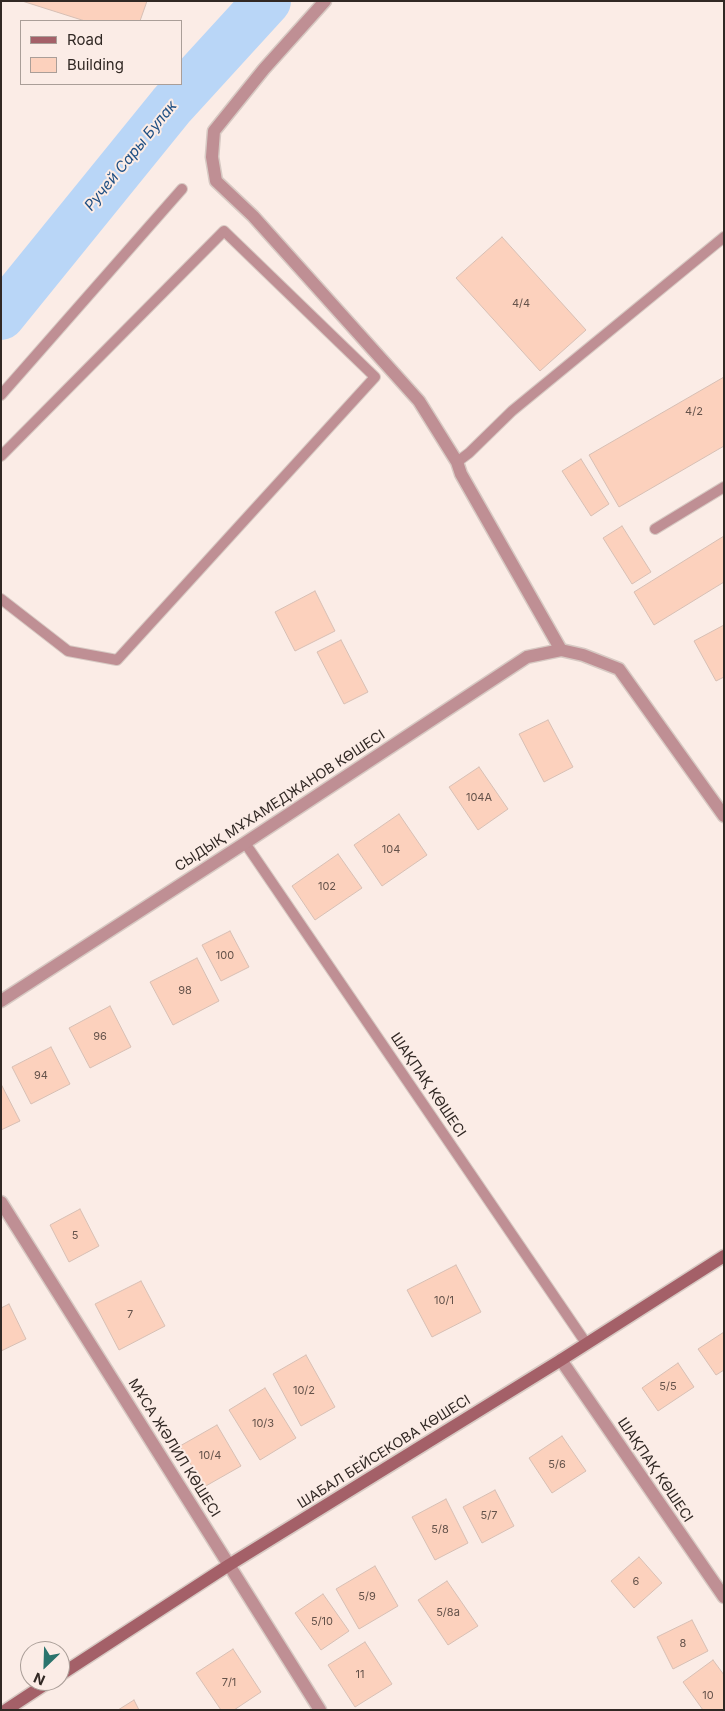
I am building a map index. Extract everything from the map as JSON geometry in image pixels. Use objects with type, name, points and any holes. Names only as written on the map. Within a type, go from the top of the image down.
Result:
[{"type":"main road","name":"ШАБАЛ БЕЙСЕКОВА КӨШЕСІ","points":[[70,1669],[230,1565],[562,1360],[724,1256]]},
{"type":"main road","points":[[6,1710],[35,1691]]},
{"type":"street","points":[[325,1],[264,68],[214,132],[212,157],[216,181],[253,216],[419,401],[457,462],[461,474],[561,650]]},
{"type":"street","name":"СЫДЫҚ МҰХАМЕДЖАНОВ КӨШЕСІ","points":[[1,1001],[527,657],[561,650],[619,669],[724,816]]},
{"type":"street","name":"МҰСА ЖӘЛИЛ КӨШЕСІ","points":[[1,1202],[320,1710]]},
{"type":"street","name":"ШАҚПАҚ КӨШЕСІ","points":[[562,1360],[724,1597]]},
{"type":"lane","points":[[1,395],[182,189]]},
{"type":"lane","points":[[1,456],[224,231],[375,378],[118,660],[68,651],[1,600]]},
{"type":"lane","points":[[457,462],[469,454],[512,411],[724,237]]},
{"type":"lane","points":[[655,529],[724,487]]},
{"type":"lane","name":"ШАҚПАҚ КӨШЕСІ","points":[[245,843],[586,1343]]},
{"type":"building","points":[[22,1],[147,1],[140,20],[82,20]]},
{"type":"building","points":[[502,237],[586,330],[540,371],[456,278]]},
{"type":"building","points":[[724,377],[724,446],[619,507],[589,455]]},
{"type":"building","points":[[581,459],[609,504],[591,516],[562,471]]},
{"type":"building","points":[[622,526],[651,572],[632,584],[603,538]]},
{"type":"building","points":[[724,536],[724,582],[654,625],[634,592]]},
{"type":"building","points":[[315,591],[335,631],[295,651],[275,612]]},
{"type":"building","points":[[724,625],[724,677],[716,681],[694,641]]},
{"type":"building","points":[[341,640],[368,692],[344,704],[317,652]]},
{"type":"building","points":[[548,720],[573,767],[544,782],[519,734]]},
{"type":"building","points":[[479,767],[508,809],[478,830],[449,787]]},
{"type":"building","points":[[399,814],[427,855],[382,886],[354,845]]},
{"type":"building","points":[[338,854],[362,888],[315,920],[292,886]]},
{"type":"building","points":[[230,931],[249,967],[221,981],[202,945]]},
{"type":"building","points":[[197,958],[219,1001],[173,1025],[150,982]]},
{"type":"building","points":[[110,1006],[131,1047],[90,1068],[69,1028]]},
{"type":"building","points":[[51,1047],[70,1084],[31,1104],[12,1067]]},
{"type":"building","points":[[1,1084],[20,1121],[1,1130]]},
{"type":"building","points":[[80,1209],[99,1246],[69,1262],[50,1225]]},
{"type":"building","points":[[456,1265],[481,1312],[432,1337],[407,1290]]},
{"type":"building","points":[[141,1281],[165,1326],[119,1350],[95,1304]]},
{"type":"building","points":[[9,1304],[26,1339],[1,1351],[1,1308]]},
{"type":"building","points":[[724,1332],[724,1370],[716,1375],[698,1349]]},
{"type":"building","points":[[306,1355],[335,1407],[301,1426],[273,1374]]},
{"type":"building","points":[[678,1363],[694,1387],[658,1411],[642,1388]]},
{"type":"building","points":[[265,1388],[296,1438],[260,1460],[229,1410]]},
{"type":"building","points":[[217,1425],[241,1466],[204,1487],[180,1446]]},
{"type":"building","points":[[562,1436],[586,1471],[552,1493],[529,1458]]},
{"type":"building","points":[[495,1490],[514,1526],[482,1543],[463,1507]]},
{"type":"building","points":[[446,1499],[468,1543],[435,1560],[412,1517]]},
{"type":"building","points":[[639,1557],[662,1583],[634,1608],[611,1581]]},
{"type":"building","points":[[375,1566],[398,1606],[359,1629],[336,1589]]},
{"type":"building","points":[[447,1581],[478,1626],[448,1645],[418,1600]]},
{"type":"building","points":[[323,1594],[349,1631],[321,1650],[295,1613]]},
{"type":"building","points":[[692,1620],[708,1651],[673,1669],[657,1637]]},
{"type":"building","points":[[365,1642],[392,1684],[355,1707],[328,1665]]},
{"type":"building","points":[[233,1649],[261,1692],[234,1710],[221,1710],[196,1673]]},
{"type":"building","points":[[713,1660],[724,1675],[724,1710],[703,1710],[683,1682]]},
{"type":"building","points":[[134,1700],[139,1710],[118,1710]]},
{"type":"waterway","name":"Ручей Сары Булак","points":[[1,316],[172,105],[267,1]]}]
